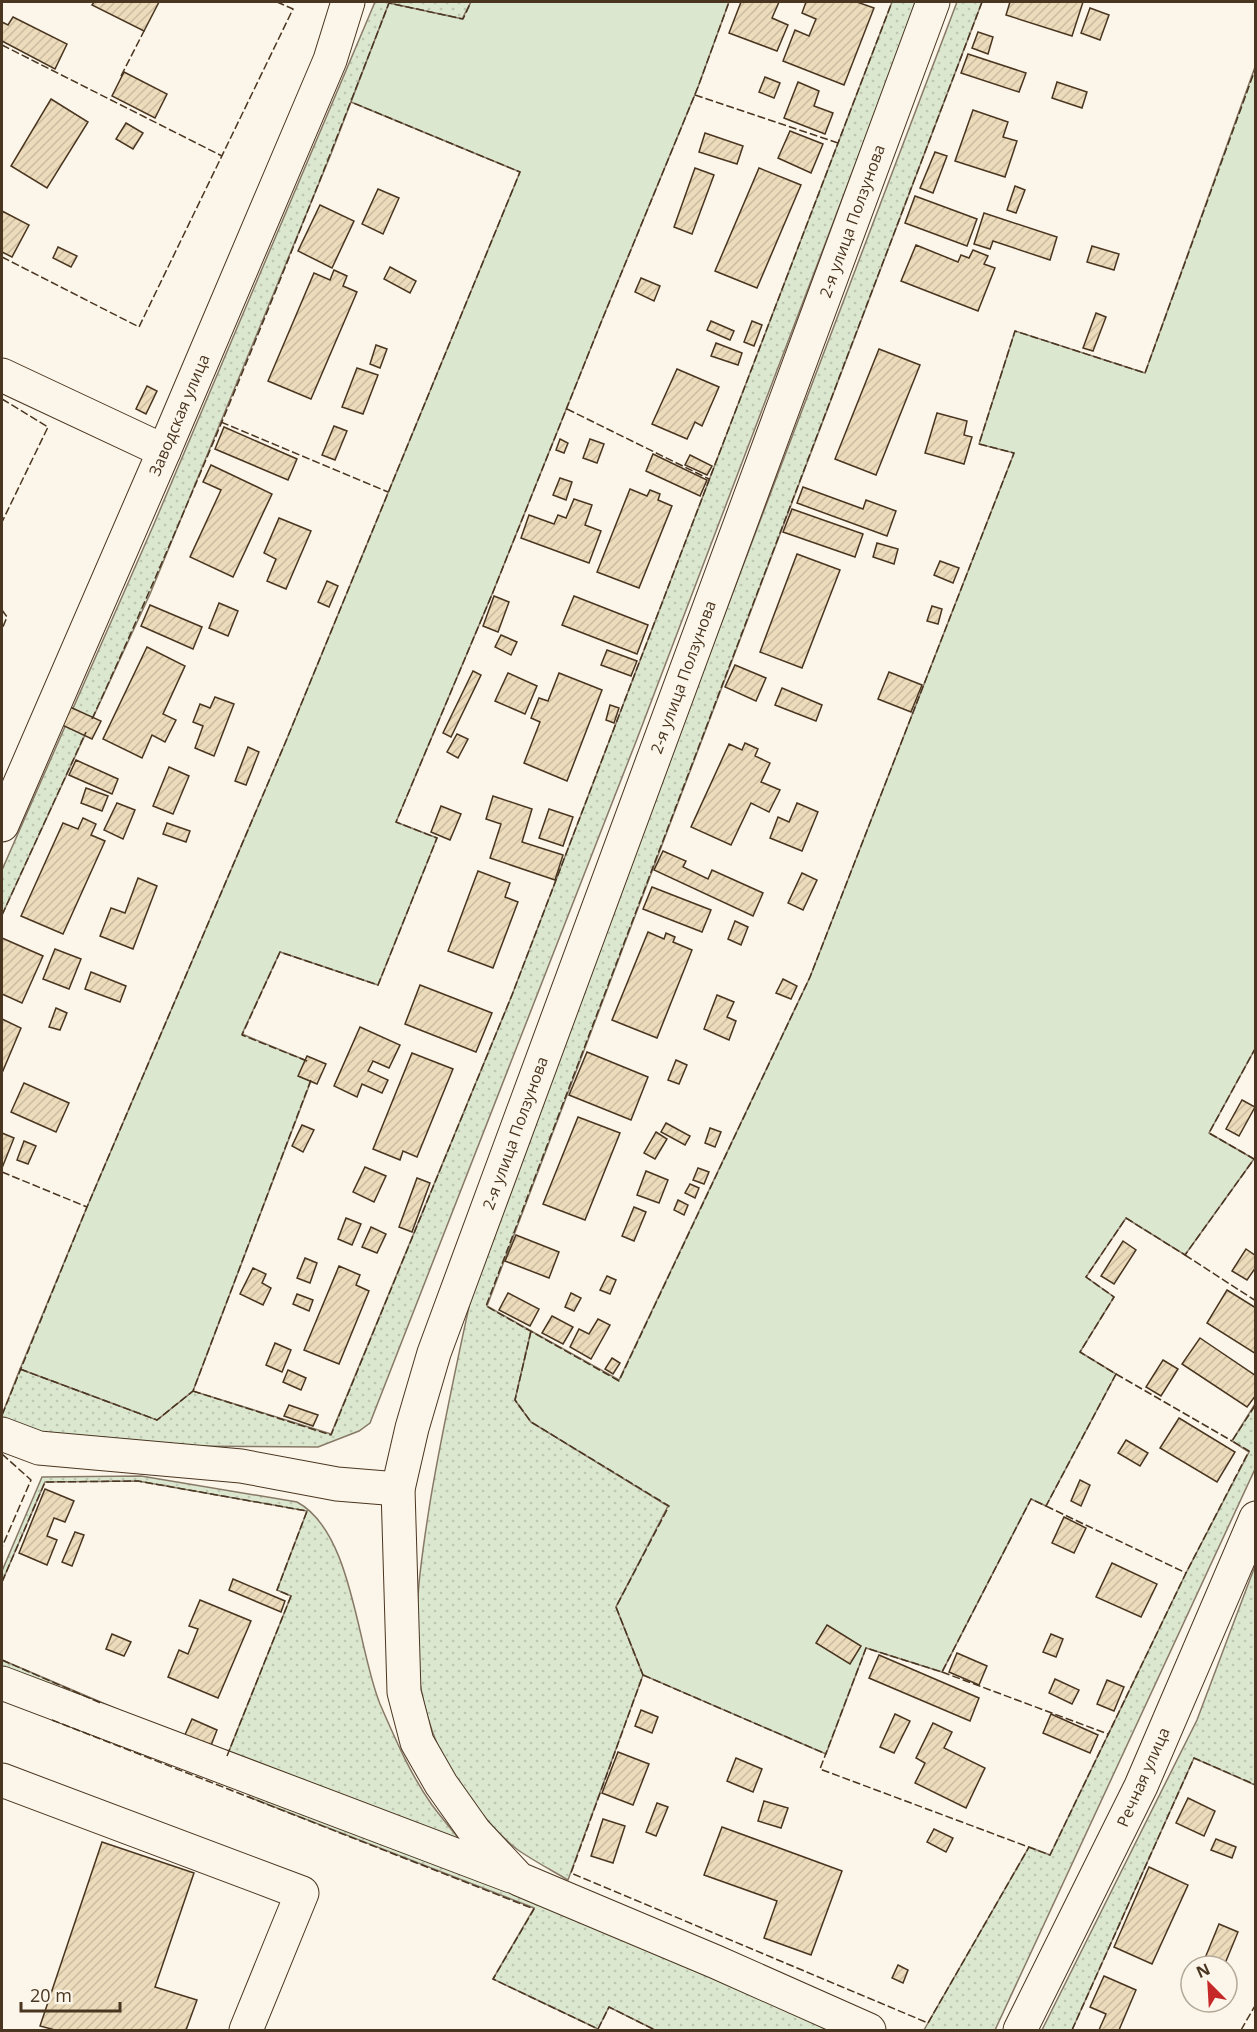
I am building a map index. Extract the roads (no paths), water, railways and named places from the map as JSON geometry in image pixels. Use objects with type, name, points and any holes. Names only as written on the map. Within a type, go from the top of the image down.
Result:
[{"type":"street","name":"Заводская улица","points":[[2,825],[330,60],[348,2]]},
{"type":"street","name":"2-я улица Ползунова","points":[[519,1879],[475,1832],[441,1784],[417,1742],[404,1692],[398,1489],[412,1428],[434,1353],[933,2]]},
{"type":"street","points":[[2,375],[164,451]]},
{"type":"street","points":[[2,1434],[39,1448],[241,1466],[338,1484],[398,1489]]},
{"type":"street","name":"Речная улица","points":[[1020,2031],[1141,1786],[1256,1518]]},
{"type":"street","points":[[2,1683],[519,1879],[716,1962],[856,2028]]},
{"type":"street","points":[[2,1780],[302,1893],[246,2031]]}]
